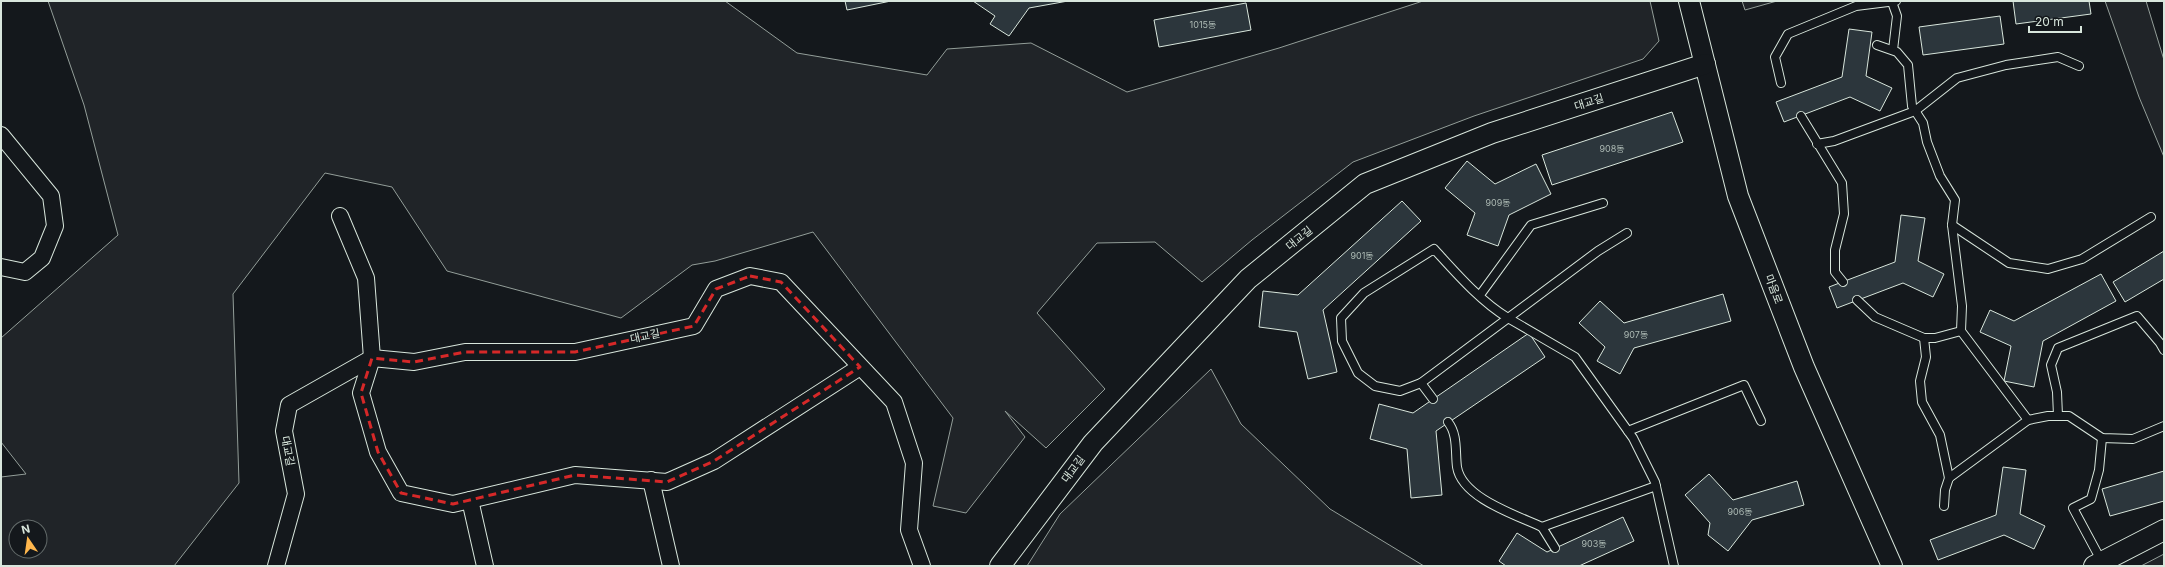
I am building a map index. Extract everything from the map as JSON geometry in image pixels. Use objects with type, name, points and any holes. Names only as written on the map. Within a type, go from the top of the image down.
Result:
[{"type":"street","name":"마음로","points":[[1689,1],[1738,196],[1804,367],[1892,566]]},
{"type":"street","name":"대교길","points":[[1000,566],[1093,443],[1248,279],[1365,184],[1492,133],[1705,64]]},
{"type":"street","points":[[1,135],[51,196],[54,226],[42,258],[25,272],[1,266]]},
{"type":"street","points":[[340,216],[366,278],[372,358],[361,393],[378,452],[400,493],[453,504],[575,475],[667,482],[714,461],[860,367]]},
{"type":"street","name":"대교길","points":[[276,566],[296,494],[284,431],[288,405],[372,358],[414,362],[465,352],[575,352],[694,326],[716,289],[750,276],[780,282],[894,402],[914,463],[909,530],[922,566]]},
{"type":"street","points":[[650,480],[671,566]]},
{"type":"street","points":[[470,500],[485,566]]},
{"type":"street","points":[[2098,564],[2164,530]]},
{"type":"lane","points":[[1781,83],[1775,57],[1788,34],[1856,6],[1894,1],[1897,16],[1893,50]]},
{"type":"lane","points":[[1877,45],[1897,52],[1908,64],[1912,106],[1923,123],[1927,142],[1940,176],[1955,200],[1952,225],[1962,306],[1961,331],[2028,420]]},
{"type":"lane","points":[[1817,144],[1834,140],[1916,111],[1957,78],[2006,66],[2058,57],[2079,66]]},
{"type":"lane","points":[[1801,116],[1842,183],[1844,214],[1835,250],[1835,272],[1843,282]]},
{"type":"lane","points":[[1480,295],[1531,225],[1603,203]]},
{"type":"lane","points":[[1952,225],[2009,263],[2048,269],[2082,259],[2151,217]]},
{"type":"lane","points":[[1627,233],[1598,251],[1508,318],[1421,383],[1400,391],[1375,386],[1358,373],[1342,341],[1341,318],[1364,293],[1434,249],[1498,312],[1508,318],[1575,357],[1628,431],[1656,486],[1674,566]]},
{"type":"lane","points":[[1857,300],[1876,317],[1924,338],[1935,338],[1961,331]]},
{"type":"lane","points":[[2058,416],[2057,392],[2051,365],[2058,348],[2137,316],[2160,343],[2164,350]]},
{"type":"lane","points":[[1924,338],[1926,357],[1920,381],[1922,402],[1940,435],[1949,478],[1945,490],[1944,506]]},
{"type":"lane","points":[[1421,383],[1433,399]]},
{"type":"lane","points":[[1628,431],[1744,385],[1761,421]]},
{"type":"lane","points":[[1949,478],[2028,420],[2070,416],[2102,438],[2133,438],[2164,426]]},
{"type":"lane","points":[[1448,422],[1455,431],[1455,454],[1458,473],[1467,488],[1499,508],[1542,527],[1555,548]]},
{"type":"lane","points":[[2098,564],[2073,508],[2091,499],[2099,470],[2102,438]]},
{"type":"lane","points":[[1542,527],[1656,486]]},
{"type":"highlighted area","points":[[750,276],[781,282],[860,367],[714,461],[667,482],[575,475],[453,504],[401,493],[378,452],[361,393],[372,358],[414,362],[465,352],[575,352],[694,326],[716,289]]},
{"type":"shaded area","points":[[48,1],[725,1],[797,53],[927,75],[947,49],[1031,43],[1127,92],[1279,48],[1423,1],[1650,1],[1659,41],[1643,59],[1474,116],[1353,162],[1252,240],[1202,282],[1155,242],[1097,243],[1037,313],[1105,389],[1046,448],[1005,411],[1025,437],[966,513],[933,506],[953,418],[813,232],[715,261],[692,265],[621,318],[447,271],[392,187],[325,173],[233,294],[239,483],[174,566],[1,566],[1,477],[26,474],[1,442],[1,338],[118,235],[84,105]]},
{"type":"shaded area","points":[[1742,1],[1777,1],[1745,10]]},
{"type":"shaded area","points":[[2105,1],[2146,1],[2164,60],[2164,157],[2139,97]]},
{"type":"shaded area","points":[[1211,369],[1241,424],[1330,509],[1424,566],[1027,566],[1060,514]]},
{"type":"shaded area","points":[[2164,554],[2164,566],[2141,566]]},
{"type":"building","points":[[845,1],[891,1],[847,10]]},
{"type":"building","points":[[973,1],[1068,1],[1029,8],[1009,36],[990,24],[995,16]]},
{"type":"building","points":[[2013,1],[2089,1],[2091,14],[2016,24]]},
{"type":"building","points":[[1246,3],[1251,30],[1159,47],[1154,20]]},
{"type":"building","points":[[2000,16],[2004,44],[1923,55],[1919,27]]},
{"type":"building","points":[[1849,29],[1872,32],[1866,76],[1892,88],[1880,111],[1850,97],[1784,122],[1776,102],[1842,77]]},
{"type":"building","points":[[1672,112],[1683,142],[1552,185],[1542,155]]},
{"type":"building","points":[[1467,161],[1495,184],[1536,164],[1551,194],[1509,215],[1498,246],[1467,235],[1475,213],[1445,188]]},
{"type":"building","points":[[1402,201],[1421,221],[1323,310],[1337,372],[1308,379],[1297,332],[1259,327],[1263,291],[1298,295]]},
{"type":"building","points":[[1901,215],[1925,218],[1918,261],[1944,274],[1933,297],[1903,283],[1837,308],[1829,287],[1895,262]]},
{"type":"building","points":[[2164,251],[2164,279],[2125,302],[2113,282]]},
{"type":"building","points":[[2101,274],[2116,301],[2043,341],[2034,387],[2004,381],[2011,346],[1980,332],[1990,310],[2014,321]]},
{"type":"building","points":[[1723,294],[1731,321],[1634,348],[1620,374],[1597,361],[1605,347],[1579,323],[1600,301],[1624,323]]},
{"type":"building","points":[[1529,333],[1545,357],[1436,431],[1442,495],[1411,498],[1407,449],[1370,439],[1379,404],[1413,413]]},
{"type":"building","points":[[2003,467],[2026,470],[2020,514],[2045,526],[2034,549],[2004,535],[1938,560],[1930,540],[1996,515]]},
{"type":"building","points":[[2164,471],[2164,501],[2110,516],[2102,489]]},
{"type":"building","points":[[1709,474],[1733,500],[1797,481],[1804,505],[1752,520],[1728,551],[1708,535],[1710,523],[1685,495]]},
{"type":"building","points":[[1623,517],[1634,541],[1579,566],[1506,566],[1499,561],[1517,533],[1547,552]]}]
